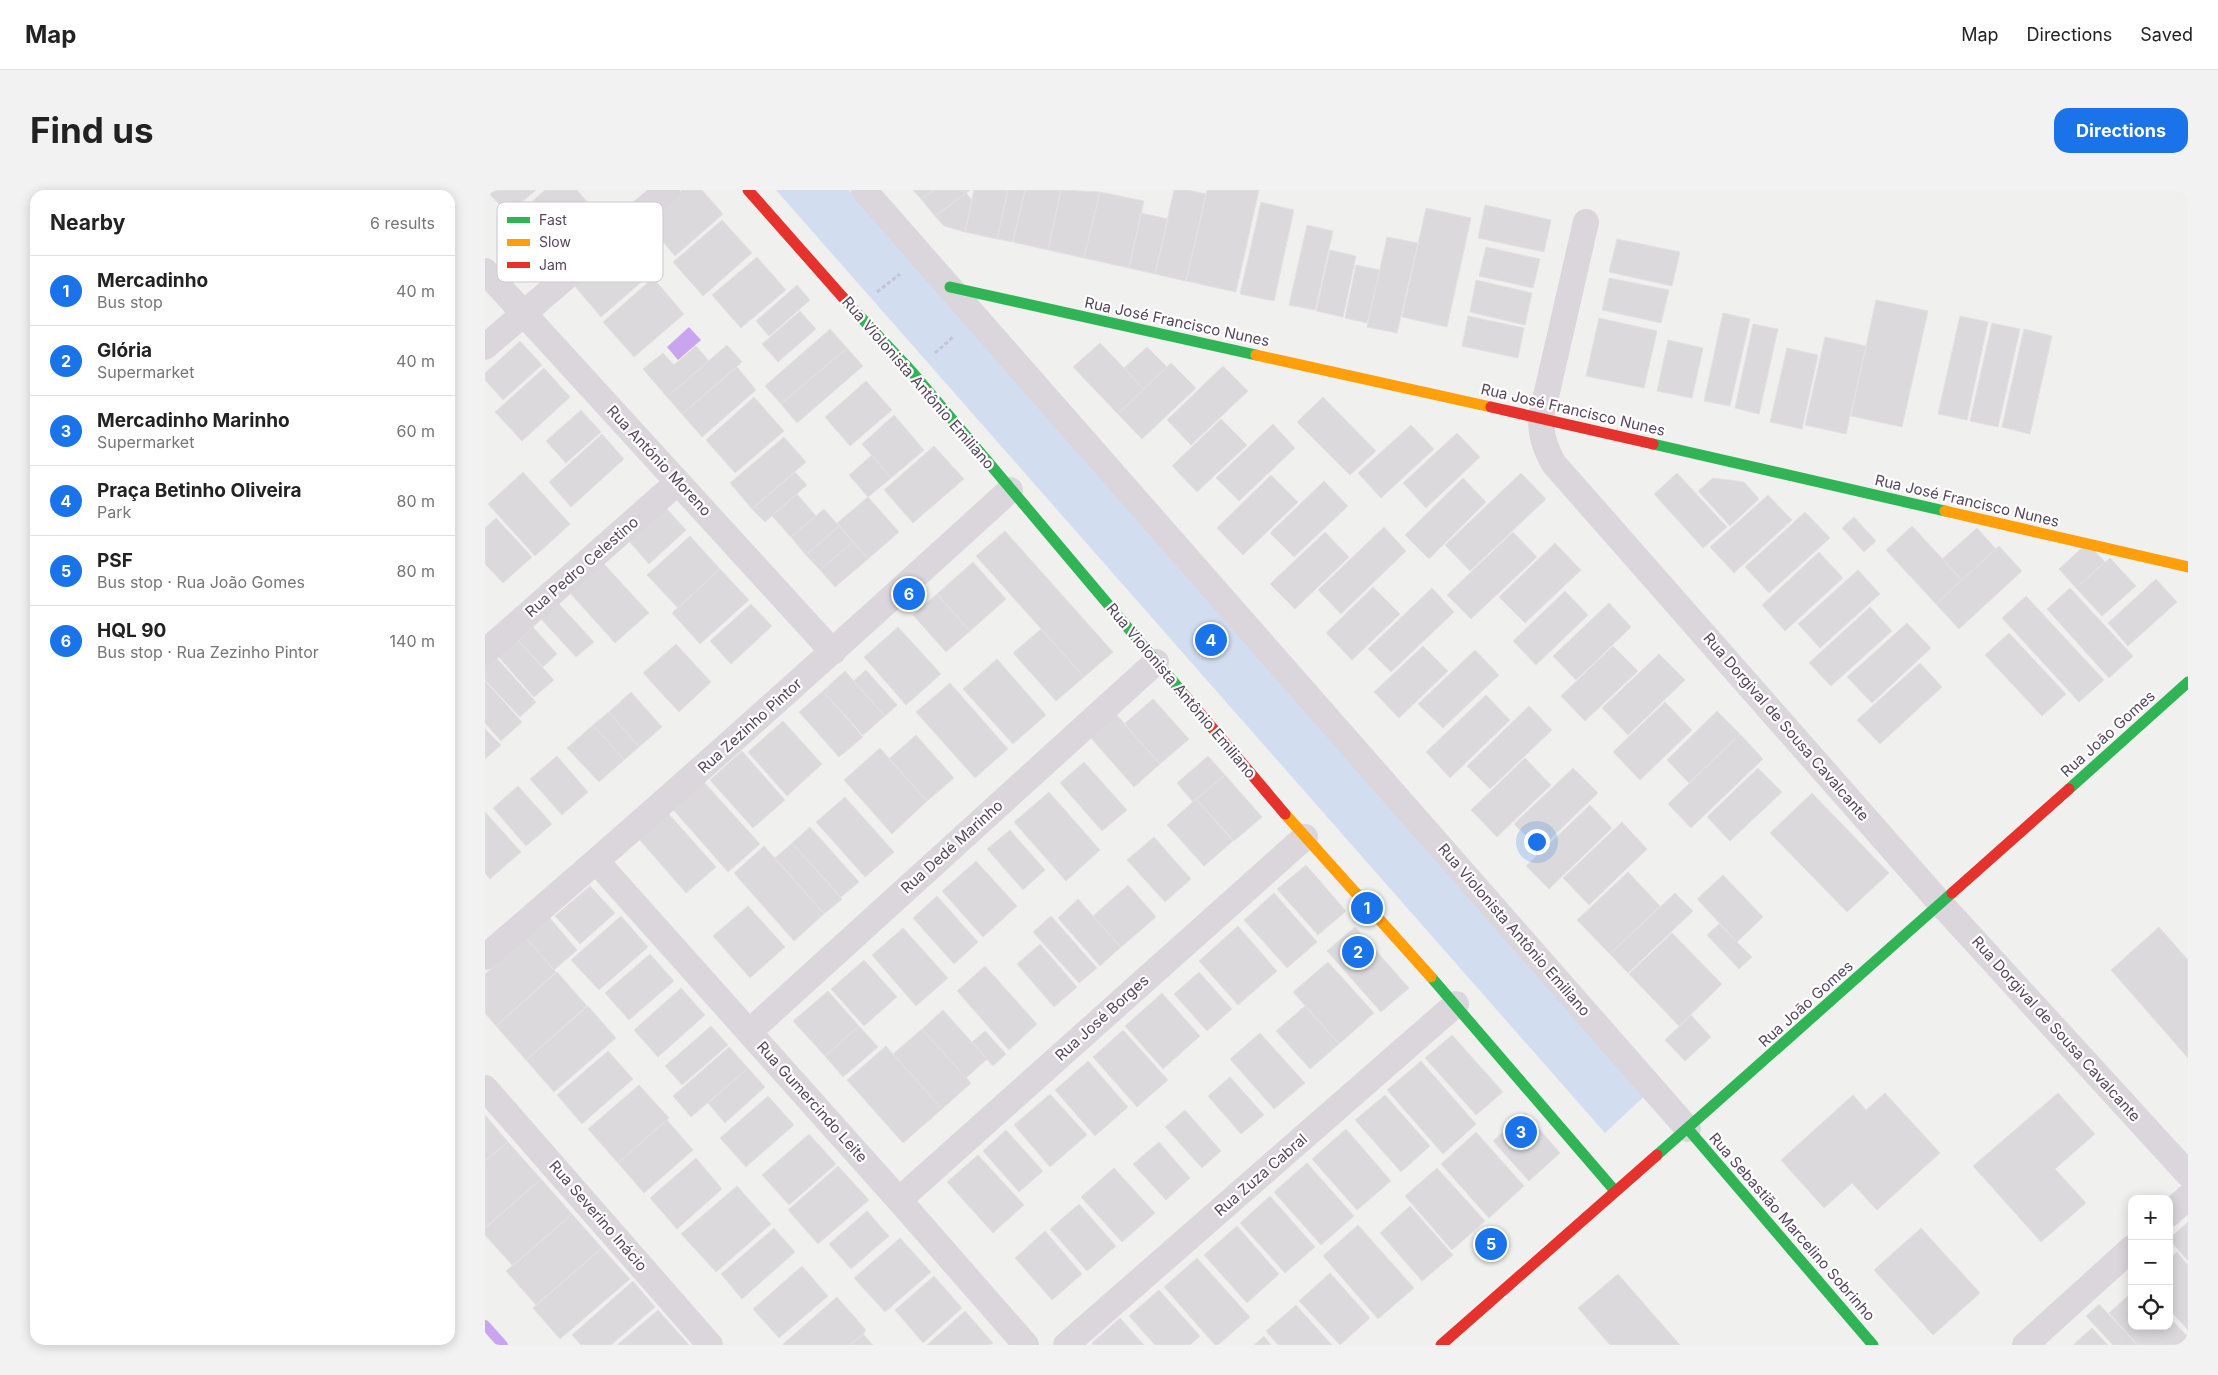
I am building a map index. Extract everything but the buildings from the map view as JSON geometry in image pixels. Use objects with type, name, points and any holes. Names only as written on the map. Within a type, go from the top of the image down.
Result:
[{"type":"street","points":[[653,202],[667,190]]},
{"type":"street","name":"Rua Violonista Antônio Emiliano","points":[[748,190],[854,310],[913,373],[1155,662],[1305,837],[1456,1004],[1615,1191]]},
{"type":"street","name":"Rua Violonista Antônio Emiliano","points":[[864,190],[1688,1130]]},
{"type":"street","name":"Rua Dorgival de Sousa Cavalcante","points":[[1586,222],[1541,418],[1541,435],[1546,450],[1555,464],[1941,904],[2188,1174]]},
{"type":"street","name":"Rua António Moreno","points":[[485,271],[833,652]]},
{"type":"street","points":[[485,347],[560,282]]},
{"type":"street","name":"Rua José Francisco Nunes","points":[[949,287],[1541,418],[2188,567]]},
{"type":"street","name":"Rua Pedro Celestino","points":[[485,652],[678,482]]},
{"type":"street","name":"Rua Zezinho Pintor","points":[[485,957],[597,862],[833,652],[1010,490]]},
{"type":"street","name":"Rua Dedé Marinho","points":[[749,1032],[1155,662]]},
{"type":"street","name":"Rua João Gomes","points":[[1441,1345],[1615,1191],[1688,1130],[2188,682]]},
{"type":"street","name":"Rua José Borges","points":[[899,1200],[1305,837]]},
{"type":"street","name":"Rua Gumercindo Leite","points":[[597,862],[1026,1345]]},
{"type":"street","name":"Rua Zuza Cabral","points":[[1067,1345],[1456,1004]]},
{"type":"street","name":"Rua Severino Inácio","points":[[485,1088],[710,1345]]},
{"type":"street","name":"Rua Sebastião Marcelino Sobrinho","points":[[1688,1130],[1873,1345]]},
{"type":"street","points":[[2173,1210],[2188,1197]]},
{"type":"street","points":[[2025,1345],[2128,1252]]},
{"type":"path","points":[[854,310],[922,256]]},
{"type":"path","points":[[913,373],[976,316]]},
{"type":"shaded area","points":[[776,190],[849,190],[1651,1090],[1605,1133]]},
{"type":"shaded area","points":[[689,327],[701,340],[678,360],[667,347]]},
{"type":"waterway","points":[[485,1325],[503,1345]]},
{"type":"traffic: fast","points":[[950,287],[1256,355]]},
{"type":"traffic: fast","points":[[854,310],[913,373],[1182,692]]},
{"type":"traffic: fast","points":[[1653,444],[1945,511]]},
{"type":"traffic: fast","points":[[2069,789],[2188,682]]},
{"type":"traffic: fast","points":[[1657,1155],[1952,893]]},
{"type":"traffic: fast","points":[[1431,977],[1615,1191]]},
{"type":"traffic: fast","points":[[1688,1129],[1873,1345]]},
{"type":"traffic: slow","points":[[1256,355],[1491,407]]},
{"type":"traffic: slow","points":[[1945,511],[2188,567]]},
{"type":"traffic: slow","points":[[1285,814],[1431,977]]},
{"type":"traffic: jam","points":[[748,190],[854,310]]},
{"type":"traffic: jam","points":[[1491,407],[1653,444]]},
{"type":"traffic: jam","points":[[1182,692],[1285,814]]},
{"type":"traffic: jam","points":[[1952,893],[2069,789]]},
{"type":"traffic: jam","points":[[1441,1345],[1657,1155]]},
{"type":"place","name":"HQL 90","points":[[909,594]]},
{"type":"place","name":"Praça Betinho Oliveira","points":[[1211,640]]},
{"type":"place","name":"Mercadinho","points":[[1367,908]]},
{"type":"place","name":"Glória","points":[[1358,952]]},
{"type":"place","name":"Mercadinho Marinho","points":[[1521,1132]]},
{"type":"place","name":"PSF","points":[[1491,1244]]}]
